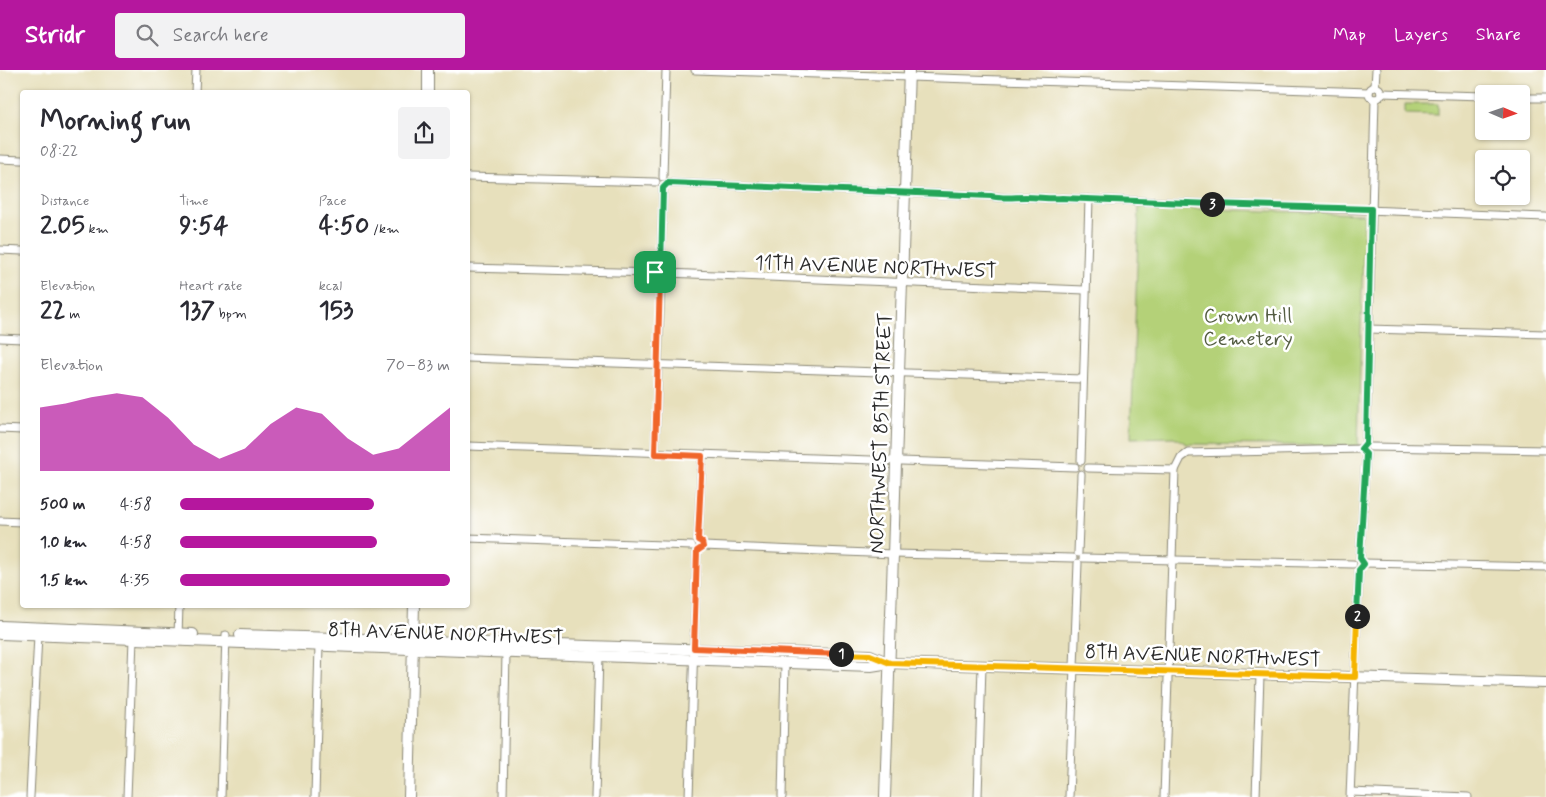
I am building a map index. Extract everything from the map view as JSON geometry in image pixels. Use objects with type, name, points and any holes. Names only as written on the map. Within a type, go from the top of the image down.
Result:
[{"type":"main road","points":[[428,70],[428,90]]},
{"type":"main road","name":"NORTHWEST 85TH STREET","points":[[885,797],[908,74]]},
{"type":"main road","points":[[409,797],[414,608]]},
{"type":"main road","name":"8TH AVENUE NORTHWEST","points":[[0,626],[178,637],[414,645],[506,653],[694,660],[871,666],[890,663],[1546,683]]},
{"type":"main road","name":"8TH AVENUE NORTHWEST","points":[[0,634],[133,639],[178,637]]},
{"type":"main road","name":"8TH AVENUE NORTHWEST","points":[[226,638],[319,645],[694,648],[870,655],[890,663]]},
{"type":"street","points":[[195,90],[196,70]]},
{"type":"street","points":[[661,267],[666,70]]},
{"type":"street","points":[[695,70],[908,74],[1369,92]]},
{"type":"street","points":[[1375,86],[1376,70]]},
{"type":"street","points":[[1369,92],[1375,86]]},
{"type":"street","points":[[1375,86],[1380,88],[1381,93]]},
{"type":"street","points":[[1369,92],[1370,97],[1375,99]]},
{"type":"street","points":[[1381,93],[1475,96]]},
{"type":"street","points":[[1375,99],[1381,93]]},
{"type":"street","points":[[1530,98],[1546,98]]},
{"type":"street","points":[[1164,797],[1175,470],[1181,458],[1188,453],[1363,451],[1369,445],[1368,329],[1375,99]]},
{"type":"street","points":[[0,159],[20,160]]},
{"type":"street","points":[[470,177],[656,182],[657,179],[664,183],[991,196],[1005,199],[1027,197],[1045,200],[1062,198],[1546,217]]},
{"type":"street","points":[[1081,461],[1089,199]]},
{"type":"street","points":[[0,250],[20,251]]},
{"type":"street","points":[[655,273],[656,269],[661,267]]},
{"type":"street","points":[[660,279],[667,273],[666,269],[661,267]]},
{"type":"street","points":[[470,268],[655,273],[660,279],[655,454]]},
{"type":"street","name":"11TH AVENUE NORTHWEST","points":[[667,273],[1085,290]]},
{"type":"street","points":[[1368,329],[1546,334]]},
{"type":"street","points":[[0,338],[20,339]]},
{"type":"street","points":[[470,358],[1082,380]]},
{"type":"street","points":[[0,429],[20,430]]},
{"type":"street","points":[[1369,445],[1546,450]]},
{"type":"street","points":[[470,446],[702,456],[1075,468],[1081,474],[1069,797]]},
{"type":"street","points":[[1363,451],[1363,567],[1359,570],[1351,795],[1468,797]]},
{"type":"street","points":[[689,797],[702,456]]},
{"type":"street","points":[[1075,468],[1077,463],[1081,461]]},
{"type":"street","points":[[1081,461],[1086,463],[1088,468]]},
{"type":"street","points":[[1081,474],[1088,468],[1175,470]]},
{"type":"street","points":[[0,521],[20,522]]},
{"type":"street","points":[[470,538],[893,554],[1353,564],[1355,560],[1546,567]]},
{"type":"street","points":[[1353,564],[1354,568],[1359,570]]},
{"type":"street","points":[[178,637],[179,608]]},
{"type":"street","points":[[30,797],[38,635]]},
{"type":"street","points":[[221,797],[226,638]]},
{"type":"street","points":[[127,797],[133,639]]},
{"type":"street","points":[[315,797],[319,645]]},
{"type":"street","points":[[503,797],[506,653]]},
{"type":"street","points":[[595,797],[599,656]]},
{"type":"street","points":[[782,797],[785,663]]},
{"type":"street","points":[[978,797],[982,666]]},
{"type":"street","points":[[1256,797],[1260,675]]},
{"type":"green space","points":[[1405,104],[1438,104],[1438,115],[1405,114]]},
{"type":"green space","name":"Crown Hill Cemetery","points":[[1139,207],[1364,214],[1358,446],[1187,444],[1174,437],[1131,438]]},
{"type":"route","points":[[668,183],[895,191],[991,196],[1005,199],[1027,197],[1045,200],[1062,198],[1371,209],[1366,443],[1363,444],[1361,449],[1366,454],[1360,558],[1364,564],[1362,569],[1359,570],[1355,677],[890,663],[870,655],[694,648],[697,551],[700,551],[703,547],[703,543],[698,540],[702,456],[655,454],[660,279],[655,276],[655,272],[658,267],[661,267],[663,188],[668,183]]}]
